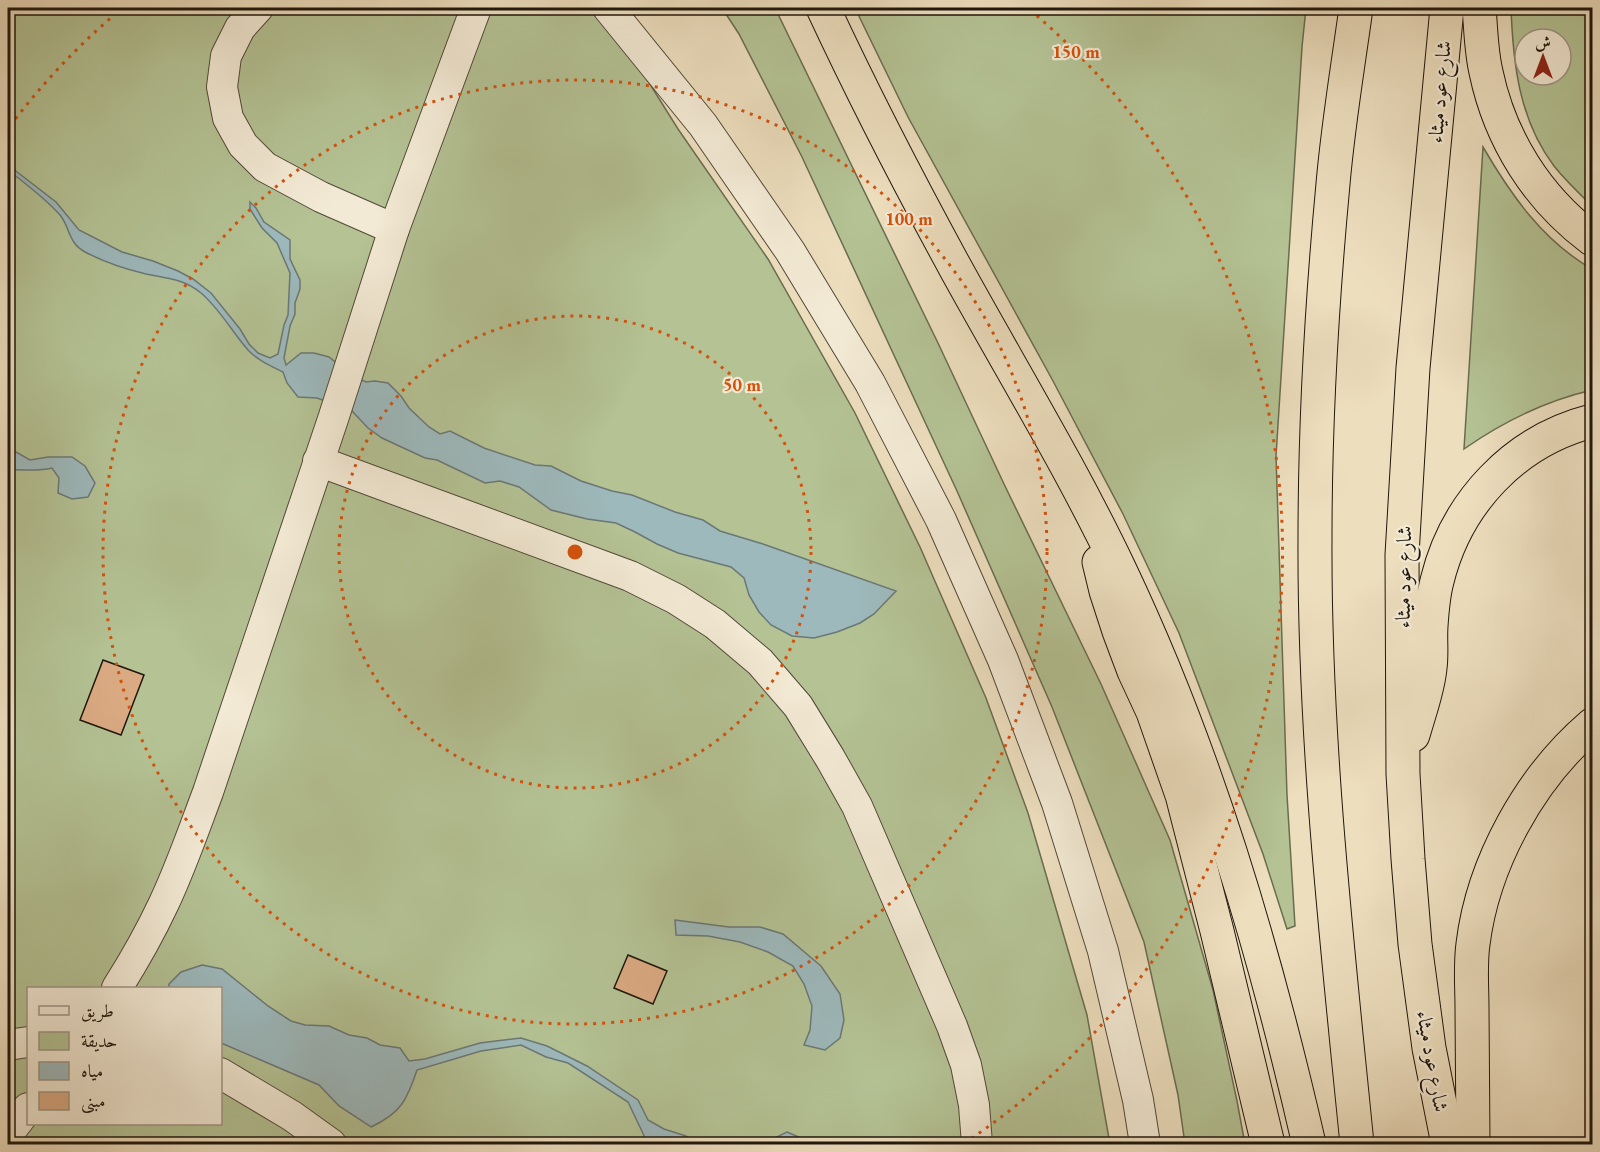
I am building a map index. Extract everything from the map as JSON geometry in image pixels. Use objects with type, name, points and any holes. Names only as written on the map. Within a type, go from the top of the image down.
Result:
[{"type":"highway","points":[[822,8],[891,147],[955,267],[1089,507],[1149,635],[1201,766],[1234,863],[1263,961],[1309,1144]]},
{"type":"highway","points":[[1356,8],[1333,182],[1320,360],[1315,539],[1319,717],[1334,907],[1357,1144]]},
{"type":"highway","name":"شارع عود ميثاء","points":[[1447,8],[1413,368],[1402,555],[1403,774],[1408,859],[1415,944],[1429,1048],[1448,1144]]},
{"type":"highway","points":[[1479,8],[1485,70],[1499,119],[1509,142],[1527,172],[1549,201],[1574,225],[1593,239]]},
{"type":"highway","points":[[1403,774],[1427,686],[1437,582],[1451,540],[1461,520],[1488,483],[1521,453],[1566,429],[1593,422]]},
{"type":"highway","points":[[1089,507],[1099,560],[1116,621],[1153,712],[1182,795],[1268,1144]]},
{"type":"highway","points":[[1473,1144],[1472,945],[1480,906],[1509,830],[1530,795],[1555,763],[1593,725]]},
{"type":"street","points":[[258,8],[240,28],[226,56],[222,87],[228,118],[243,145],[265,167],[321,197],[394,230]]},
{"type":"street","points":[[118,987],[163,905],[212,781],[394,230],[476,8]]},
{"type":"street","points":[[608,8],[703,125],[790,251],[870,383],[941,519],[1003,660],[1057,803],[1103,951],[1138,1100],[1145,1144]]},
{"type":"street","points":[[318,461],[630,576],[676,599],[715,624],[760,662],[798,706],[862,817],[952,1026],[966,1065],[974,1105],[977,1144]]},
{"type":"street","points":[[8,1045],[27,1042]]},
{"type":"street","points":[[222,1075],[292,1116],[331,1144]]},
{"type":"street","points":[[8,1134],[27,1109]]},
{"type":"green space","points":[[8,8],[594,8],[628,49],[678,129],[768,259],[855,413],[920,547],[986,698],[1028,813],[1087,1015],[1110,1144],[8,1144]]},
{"type":"green space","points":[[722,8],[775,8],[1101,684],[1170,840],[1213,990],[1245,1144],[1185,1144],[1178,1095],[1144,942],[1052,707],[957,491],[802,157],[739,34]]},
{"type":"green space","points":[[855,8],[1306,8],[1276,456],[1287,795],[1295,926],[1287,929],[1263,854],[1179,633],[1123,514],[908,117]]},
{"type":"green space","points":[[1511,8],[1592,8],[1592,206],[1554,166],[1542,148],[1533,130],[1519,87],[1573,87],[1573,27],[1513,27],[1513,35]]},
{"type":"green space","points":[[1483,147],[1517,199],[1543,231],[1574,258],[1592,269],[1592,390],[1525,413],[1464,449]]},
{"type":"water","points":[[8,165],[56,202],[79,230],[122,252],[153,261],[193,279],[211,293],[249,344],[258,353],[270,358],[278,354],[288,315],[290,273],[277,243],[262,228],[250,209],[250,202],[264,222],[290,240],[290,259],[300,280],[295,314],[290,326],[284,358],[286,365],[301,353],[314,353],[329,357],[351,375],[366,382],[388,383],[409,408],[440,434],[450,431],[484,448],[535,465],[551,466],[581,481],[632,495],[703,520],[720,531],[896,591],[874,614],[860,623],[814,638],[792,636],[771,625],[759,612],[749,595],[744,578],[731,567],[678,553],[616,523],[551,510],[519,487],[500,481],[485,483],[437,460],[425,458],[382,438],[368,428],[352,411],[317,398],[298,397],[287,383],[283,372],[252,354],[214,306],[195,288],[182,282],[122,267],[85,252],[72,240],[60,215],[42,197],[8,170]]},
{"type":"water","points":[[8,450],[30,460],[72,457],[85,466],[95,483],[88,497],[72,499],[58,493],[59,478],[52,468],[8,470]]},
{"type":"water","points":[[675,920],[729,927],[760,927],[783,934],[821,966],[840,994],[844,1020],[840,1038],[825,1050],[804,1045],[810,1030],[812,1006],[804,984],[793,966],[768,952],[740,942],[708,936],[676,935]]},
{"type":"water","points":[[202,965],[222,969],[268,1006],[291,1021],[305,1025],[329,1026],[349,1035],[367,1038],[380,1045],[400,1048],[409,1061],[425,1059],[480,1043],[521,1038],[547,1046],[587,1066],[638,1100],[648,1120],[664,1129],[686,1136],[697,1144],[648,1144],[628,1102],[568,1063],[546,1057],[521,1045],[481,1051],[417,1070],[402,1104],[396,1111],[371,1127],[339,1106],[319,1085],[222,1043],[222,987],[169,987],[169,984],[181,972]]},
{"type":"water","points":[[787,1132],[815,1144],[762,1144]]},
{"type":"building","points":[[103,660],[144,675],[121,735],[80,720]]},
{"type":"building","points":[[628,955],[667,971],[653,1004],[614,988]]}]
